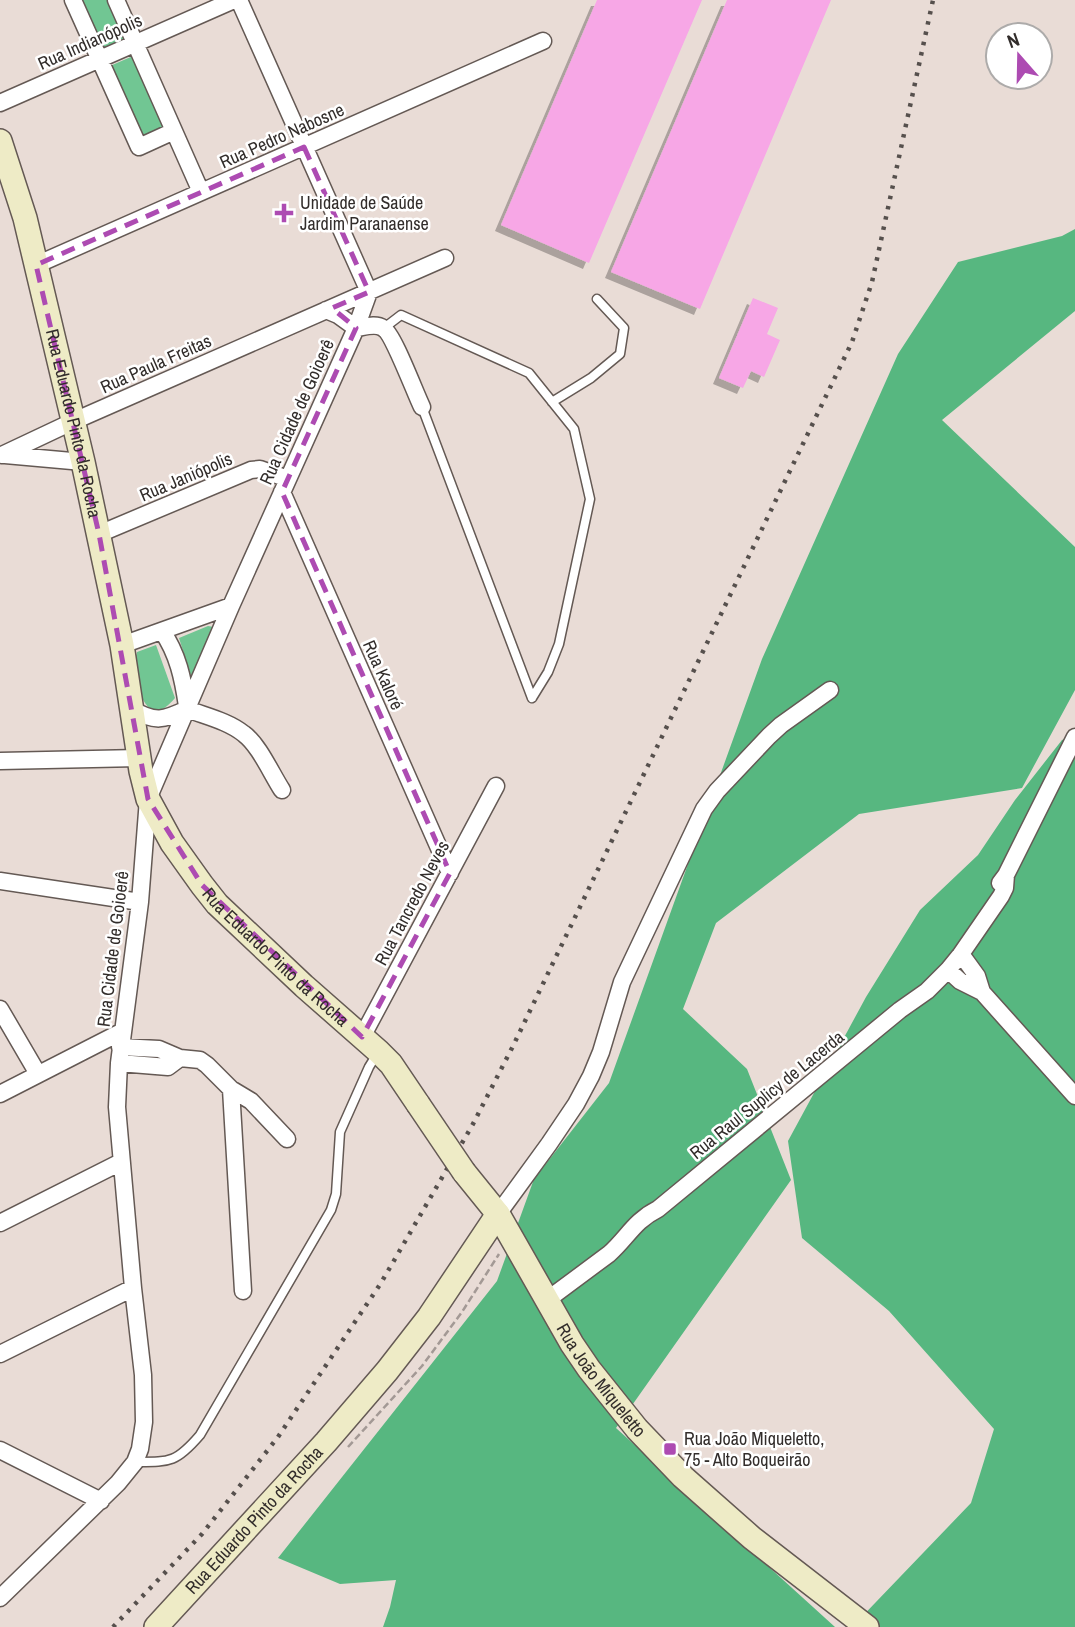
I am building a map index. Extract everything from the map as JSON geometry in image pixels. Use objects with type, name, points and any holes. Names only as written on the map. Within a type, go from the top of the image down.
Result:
[{"type":"main road","name":"Rua Eduardo Pinto da Rocha","points":[[0,141],[16,188],[74,421],[122,645],[139,758],[148,799],[158,821],[217,904],[391,1064],[464,1172],[498,1214],[429,1317],[387,1371],[156,1627]]},
{"type":"main road","name":"Rua João Miqueletto","points":[[498,1214],[572,1344],[628,1419],[659,1454],[752,1538],[867,1627]]},
{"type":"street","points":[[74,0],[139,147],[174,131]]},
{"type":"street","points":[[116,0],[201,192]]},
{"type":"street","name":"Rua Indianópolis","points":[[0,103],[234,0]]},
{"type":"street","points":[[239,0],[369,292]]},
{"type":"street","name":"Rua Pedro Nabosne","points":[[36,265],[543,41]]},
{"type":"street","name":"Rua Paula Freitas","points":[[1,455],[445,258]]},
{"type":"street","name":"Rua Cidade de Goioerê","points":[[0,1598],[118,1483],[135,1462],[143,1438],[145,1398],[117,1107],[121,1047],[140,902],[148,799],[356,328],[369,292]]},
{"type":"street","points":[[326,310],[356,328],[384,328],[422,407]]},
{"type":"street","name":"Rua Paula Freitas","points":[[1,455],[83,462]]},
{"type":"street","name":"Rua Janiópolis","points":[[99,534],[251,470],[260,469],[285,486]]},
{"type":"street","name":"Rua Kaloré","points":[[285,486],[450,873]]},
{"type":"street","points":[[122,645],[231,606]]},
{"type":"street","points":[[162,631],[180,667],[187,709]]},
{"type":"street","points":[[498,1214],[576,1104],[591,1076],[622,982],[704,808],[769,736],[830,690]]},
{"type":"street","points":[[132,709],[156,720],[187,709],[236,728],[254,744],[282,790]]},
{"type":"street","name":"Rua Raul Suplicy de Lacerda","points":[[547,1300],[584,1272],[602,1249],[649,1222],[658,1209],[900,1010],[915,990],[942,975],[961,954],[985,917],[993,894],[1006,875],[1075,737]]},
{"type":"street","points":[[0,761],[139,758]]},
{"type":"street","name":"Rua Tancredo Neves","points":[[370,1044],[450,873],[496,786]]},
{"type":"street","points":[[0,881],[140,902]]},
{"type":"street","points":[[961,954],[977,976],[982,992]]},
{"type":"street","points":[[942,975],[982,992],[1075,1096]]},
{"type":"street","points":[[0,1009],[38,1074]]},
{"type":"street","points":[[0,1094],[38,1074],[121,1047],[168,1067],[180,1058],[200,1060],[231,1089],[251,1101],[287,1139]]},
{"type":"street","points":[[231,1089],[243,1291]]},
{"type":"street","points":[[0,1223],[121,1162]]},
{"type":"street","points":[[0,1354],[133,1288]]},
{"type":"street","points":[[0,1450],[101,1501]]},
{"type":"lane","points":[[552,402],[591,378],[620,354],[624,328],[597,299]]},
{"type":"lane","points":[[384,328],[401,315],[529,373],[573,429],[590,499],[559,644],[548,672],[532,698],[422,407]]},
{"type":"lane","points":[[135,1462],[164,1462],[175,1459],[187,1451],[200,1435],[331,1210],[336,1194],[340,1132],[369,1066],[370,1044]]},
{"type":"highlighted area","points":[[304,147],[369,292],[332,308],[356,328],[282,492],[450,873],[362,1037],[202,885],[148,799],[99,534],[36,265]]},
{"type":"green space","points":[[81,0],[110,0],[127,39],[103,50]]},
{"type":"green space","points":[[133,56],[167,130],[144,141],[110,66]]},
{"type":"green space","points":[[1075,229],[1075,311],[942,420],[1075,547],[1075,690],[1022,788],[859,814],[716,923],[683,1009],[747,1069],[791,1180],[616,1428],[835,1627],[383,1627],[396,1580],[340,1584],[278,1558],[497,1281],[534,1179],[609,1083],[762,659],[898,354],[958,262],[1062,236]]},
{"type":"green space","points":[[208,626],[214,627],[192,679],[179,638]]},
{"type":"green space","points":[[156,645],[175,698],[157,710],[147,706],[144,701],[133,669],[137,652]]},
{"type":"green space","points":[[1075,734],[1075,1627],[852,1627],[971,1503],[994,1429],[889,1311],[802,1238],[788,1141],[866,997],[920,910],[978,855],[1015,800],[1062,740]]},
{"type":"building","points":[[597,0],[702,0],[589,263],[501,225]]},
{"type":"building","points":[[727,0],[831,0],[700,309],[611,272]]},
{"type":"building","points":[[753,298],[778,308],[767,334],[780,340],[764,377],[751,371],[743,388],[719,378]]},
{"type":"railway","points":[[113,1627],[202,1534],[278,1437],[381,1283],[473,1124],[513,1046],[852,342],[872,282],[933,0]]},
{"type":"place","name":"Unidade de Saúde Jardim Paranaense","points":[[284,213]]},
{"type":"place","name":"Rua João Miqueletto, 75 - Alto Boqueirão","points":[[670,1449]]}]
